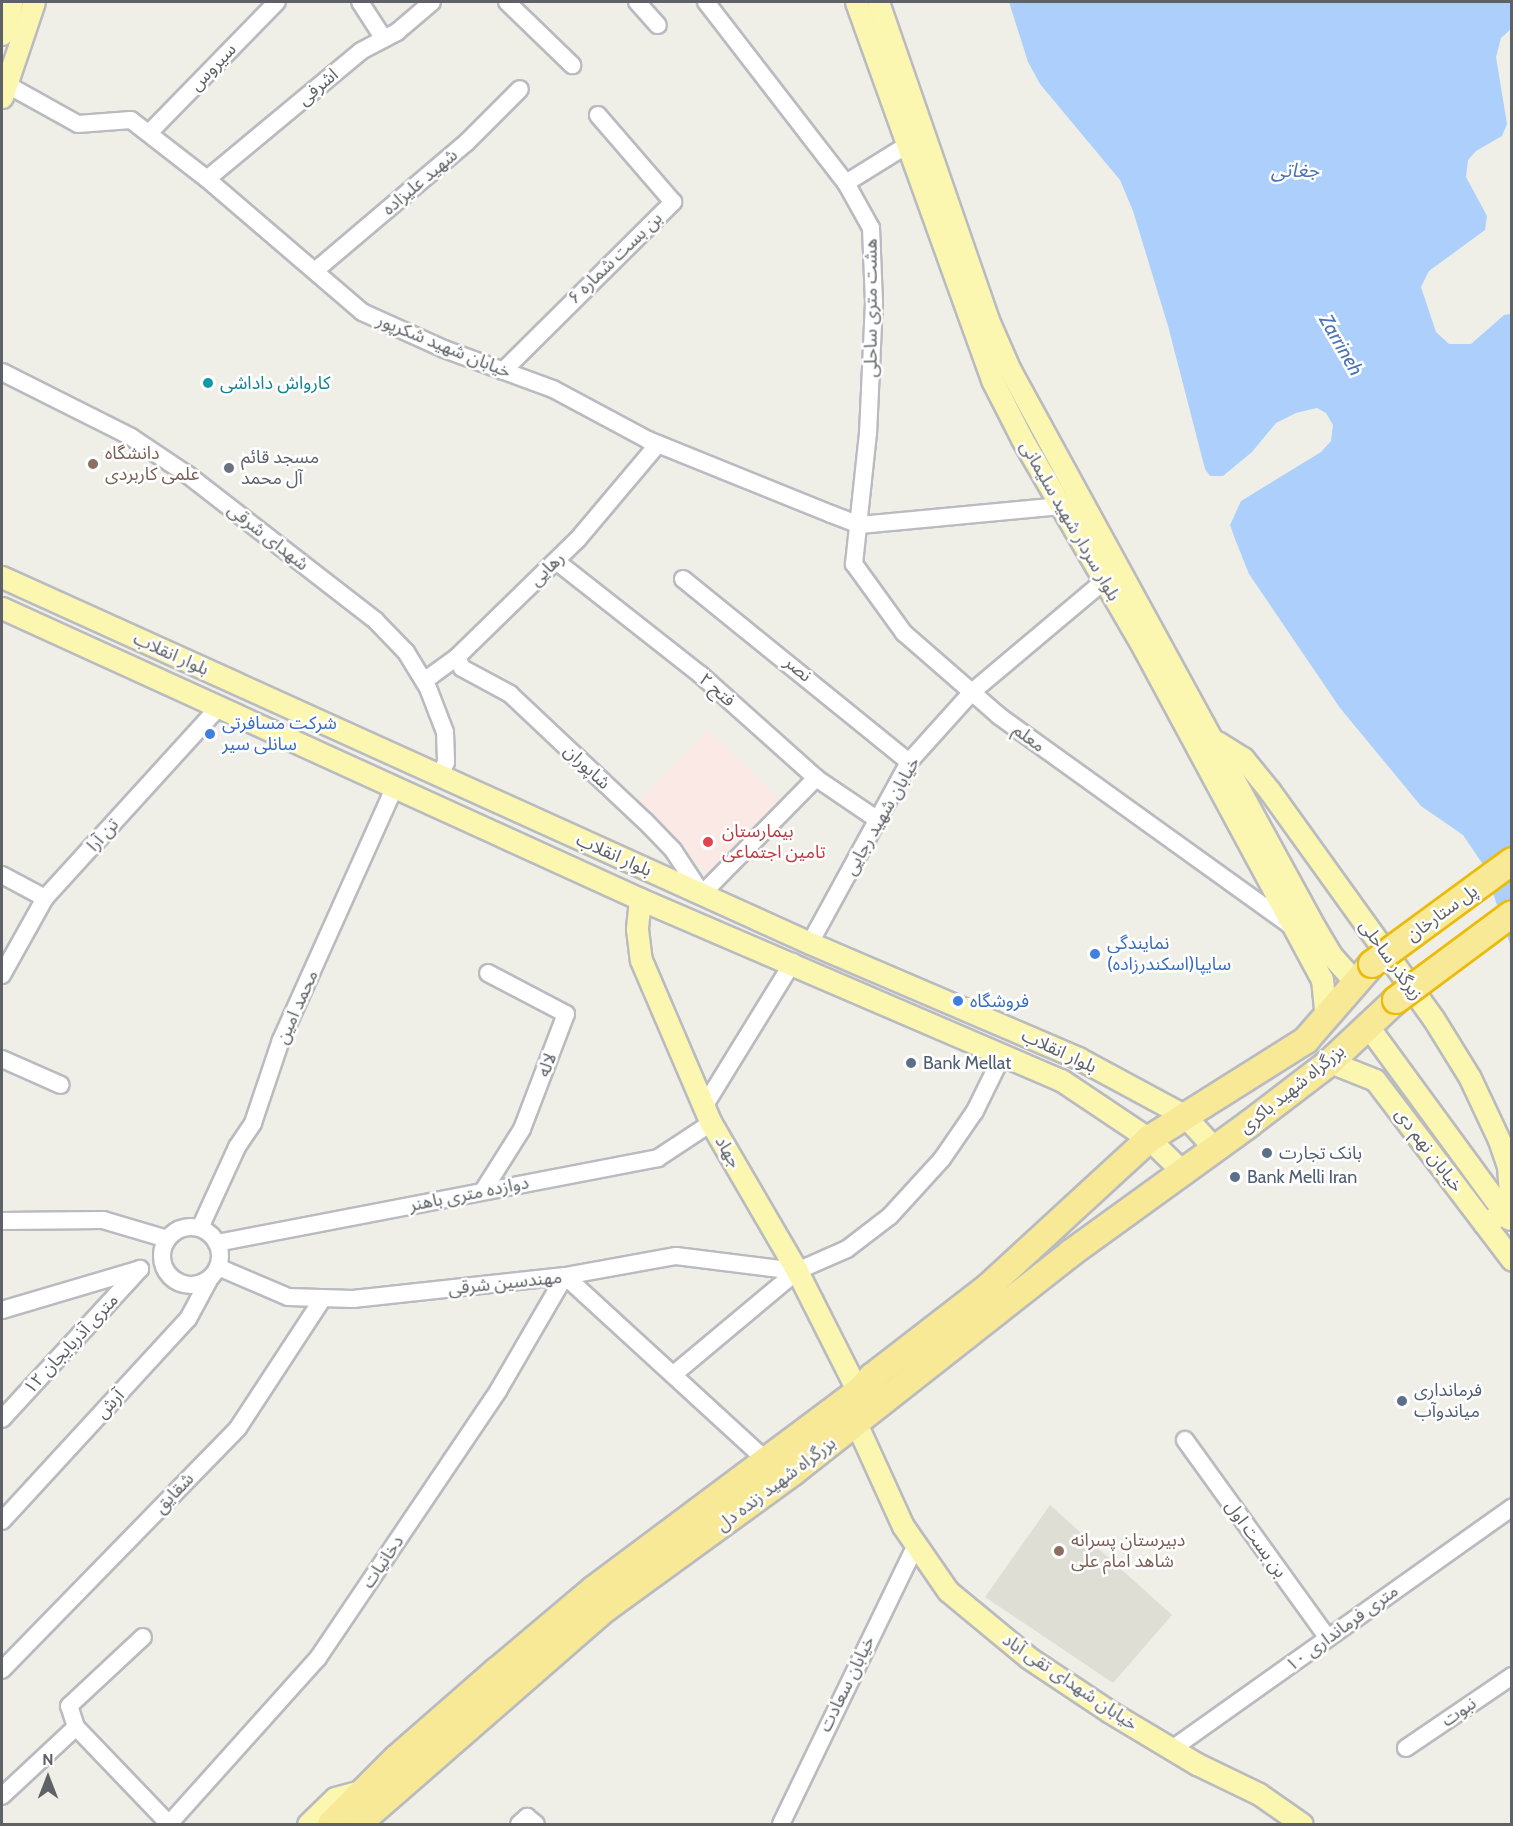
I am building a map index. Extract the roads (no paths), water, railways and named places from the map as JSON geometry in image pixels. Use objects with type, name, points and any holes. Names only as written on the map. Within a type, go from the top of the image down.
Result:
[{"type":"highway","name":"پل ستارخان","points":[[1364,973],[1512,861]]},
{"type":"highway","name":"بزرگراه شهید باکری","points":[[1182,1172],[1330,1062],[1396,1000],[1512,914]]},
{"type":"highway","name":"بزرگراه شهید باکری","points":[[1184,1115],[1298,1046],[1326,1019],[1364,973]]},
{"type":"highway","name":"بزرگراه شهید زنده دل","points":[[371,1807],[405,1750],[593,1590],[858,1392],[1050,1234],[1149,1139],[1184,1115]]},
{"type":"highway","name":"بزرگراه شهید زنده دل","points":[[343,1821],[371,1807],[606,1608],[856,1423],[1000,1306],[1182,1172]]},
{"type":"main road","points":[[2,34],[12,2]]},
{"type":"main road","points":[[4,91],[34,2]]},
{"type":"main road","name":"بلوار سردار شهید سلیمانی","points":[[856,2],[992,380],[1104,581],[1276,873],[1330,955],[1364,973]]},
{"type":"main road","name":"بلوار سردار شهید سلیمانی","points":[[878,2],[988,320],[1010,370],[1214,740],[1276,873],[1295,928],[1322,979],[1326,1019]]},
{"type":"main road","name":"بلوار انقلاب","points":[[2,577],[810,943],[1078,1058],[1184,1115],[1215,1149]]},
{"type":"main road","name":"بلوار انقلاب","points":[[2,608],[640,899],[792,962],[1061,1080],[1149,1139],[1182,1172]]},
{"type":"main road","name":"زیرگذر ساحلی","points":[[1214,740],[1243,758],[1269,790],[1433,1018],[1464,1068],[1508,1166],[1510,1192],[1508,1217]]},
{"type":"main road","points":[[430,802],[440,776]]},
{"type":"main road","name":"جهاد","points":[[640,899],[637,929],[642,960],[708,1114],[796,1271],[858,1392]]},
{"type":"main road","name":"خیابان نهم دی","points":[[1367,1025],[1508,1217]]},
{"type":"main road","points":[[1061,1080],[1078,1058]]},
{"type":"main road","name":"خیابان نهم دی","points":[[1330,1062],[1375,1080],[1512,1260]]},
{"type":"main road","points":[[1484,1224],[1508,1217]]},
{"type":"main road","name":"خیابان شهدای تقی آباد","points":[[856,1423],[903,1526],[948,1591],[1029,1658],[1172,1749],[1259,1794],[1302,1824]]},
{"type":"main road","name":"بزرگراه شهید زنده دل","points":[[308,1824],[335,1797],[371,1807]]},
{"type":"street","name":"سیروس","points":[[149,133],[277,2]]},
{"type":"street","points":[[360,2],[384,39]]},
{"type":"street","name":"اشرفی","points":[[207,179],[361,51],[384,39],[432,2]]},
{"type":"street","points":[[507,2],[572,65]]},
{"type":"street","points":[[636,2],[658,25]]},
{"type":"street","name":"هشت متری ساحلی","points":[[706,2],[846,183],[872,228],[874,302],[860,525]]},
{"type":"street","name":"شهید علیزاده","points":[[316,270],[466,143],[520,89]]},
{"type":"street","name":"خیابان شهید شکرپور","points":[[4,91],[78,124],[131,120],[207,179],[316,270],[362,312],[444,350],[553,389],[658,444],[860,525]]},
{"type":"street","name":"بن بست شماره ۶","points":[[503,371],[673,202],[598,115]]},
{"type":"street","points":[[846,183],[907,145]]},
{"type":"street","name":"شهدای شرقی","points":[[2,372],[131,437],[188,474],[375,620],[405,652],[424,681],[445,732],[446,762],[440,776]]},
{"type":"street","name":"رهایی","points":[[424,681],[457,657],[556,561],[658,444]]},
{"type":"street","points":[[860,525],[1061,506]]},
{"type":"street","name":"معلم","points":[[860,525],[854,564],[904,633],[972,692],[1262,907],[1295,928]]},
{"type":"street","name":"فتح ۲","points":[[556,561],[701,675],[816,778],[878,820]]},
{"type":"street","name":"نصر","points":[[683,579],[909,762]]},
{"type":"street","name":"خیابان شهید رجایی","points":[[810,943],[909,762],[972,692],[1104,581]]},
{"type":"street","name":"شاپوران","points":[[457,657],[462,669],[510,694],[645,821],[672,850],[702,894]]},
{"type":"street","name":"تن آرا","points":[[2,975],[45,898],[220,706]]},
{"type":"street","points":[[702,894],[816,778]]},
{"type":"street","name":"محمد امین","points":[[200,1228],[237,1147],[253,1123],[281,1040],[395,786]]},
{"type":"street","points":[[2,875],[45,898]]},
{"type":"street","points":[[708,1114],[792,962]]},
{"type":"street","name":"لاله","points":[[483,1191],[522,1129],[566,1014],[488,973]]},
{"type":"street","points":[[674,1374],[796,1271],[847,1249],[890,1216],[942,1160],[975,1111],[1003,1054]]},
{"type":"street","points":[[2,1059],[61,1085]]},
{"type":"street","name":"دوازده متری باهنر","points":[[217,1243],[657,1158],[708,1114]]},
{"type":"street","points":[[2,1221],[104,1220],[167,1239]]},
{"type":"street","points":[[181,1228],[200,1228],[217,1243],[214,1273],[195,1285],[176,1281],[163,1266],[161,1256],[167,1239],[181,1228]]},
{"type":"street","points":[[2,1310],[140,1269],[161,1256]]},
{"type":"street","name":"مهندسین شرقی","points":[[214,1273],[288,1297],[353,1299],[565,1276],[676,1256],[796,1271]]},
{"type":"street","name":"۱۲ متری آذربایجان","points":[[2,1419],[140,1269]]},
{"type":"street","name":"آرش","points":[[2,1521],[188,1319],[214,1273]]},
{"type":"street","points":[[565,1276],[767,1461]]},
{"type":"street","name":"دخانیات","points":[[169,1824],[318,1658],[498,1391],[565,1276]]},
{"type":"street","name":"شقایق","points":[[2,1670],[238,1428],[323,1298]]},
{"type":"street","name":"بن بست اول","points":[[1185,1440],[1328,1638]]},
{"type":"street","name":"۱۰ متری فرمانداری","points":[[1172,1749],[1512,1507]]},
{"type":"street","name":"خیابان سعادت","points":[[781,1824],[916,1545]]},
{"type":"street","points":[[142,1637],[69,1706],[76,1727],[169,1824]]},
{"type":"street","name":"نبوت","points":[[1406,1748],[1512,1676]]},
{"type":"street","points":[[2,1796],[76,1727]]},
{"type":"street","points":[[519,1824],[527,1817],[536,1824]]},
{"type":"water","name":"جغاتی","points":[[1009,2],[1511,2],[1511,29],[1501,38],[1496,57],[1507,124],[1502,136],[1476,151],[1468,160],[1466,177],[1487,216],[1485,230],[1429,271],[1421,287],[1436,332],[1449,344],[1471,344],[1504,315],[1511,314],[1511,947],[1484,866],[1463,835],[1421,806],[1340,708],[1249,574],[1230,525],[1241,501],[1321,452],[1331,441],[1333,425],[1326,413],[1317,408],[1296,413],[1276,423],[1252,452],[1223,476],[1210,476],[1205,469],[1168,326],[1133,211],[1120,180],[1040,84],[1028,62]]},
{"type":"place","name":"کارواش داداشی","points":[[208,383]]},
{"type":"place","name":"دانشگاه علمی کاربردی","points":[[93,464]]},
{"type":"place","name":"مسجد قائم آل محمد","points":[[229,468]]},
{"type":"place","name":"شرکت مسافرتی سانلی سیر","points":[[210,734]]},
{"type":"place","name":"بیمارستان تامین اجتماعی","points":[[708,842]]},
{"type":"place","name":"نمایندگی سایپا(اسکندرزاده)","points":[[1095,954]]},
{"type":"place","name":"فروشگاه","points":[[958,1001]]},
{"type":"place","name":"Bank Mellat","points":[[911,1063]]},
{"type":"place","name":"بانک تجارت","points":[[1267,1153]]},
{"type":"place","name":"Bank Melli Iran","points":[[1235,1177]]},
{"type":"place","name":"فرمانداری میاندوآب","points":[[1402,1401]]},
{"type":"place","name":"دبیرستان پسرانه شاهد امام علی","points":[[1059,1551]]},
{"type":"water label","name":"Zarrineh","points":[[1341,345]]}]
